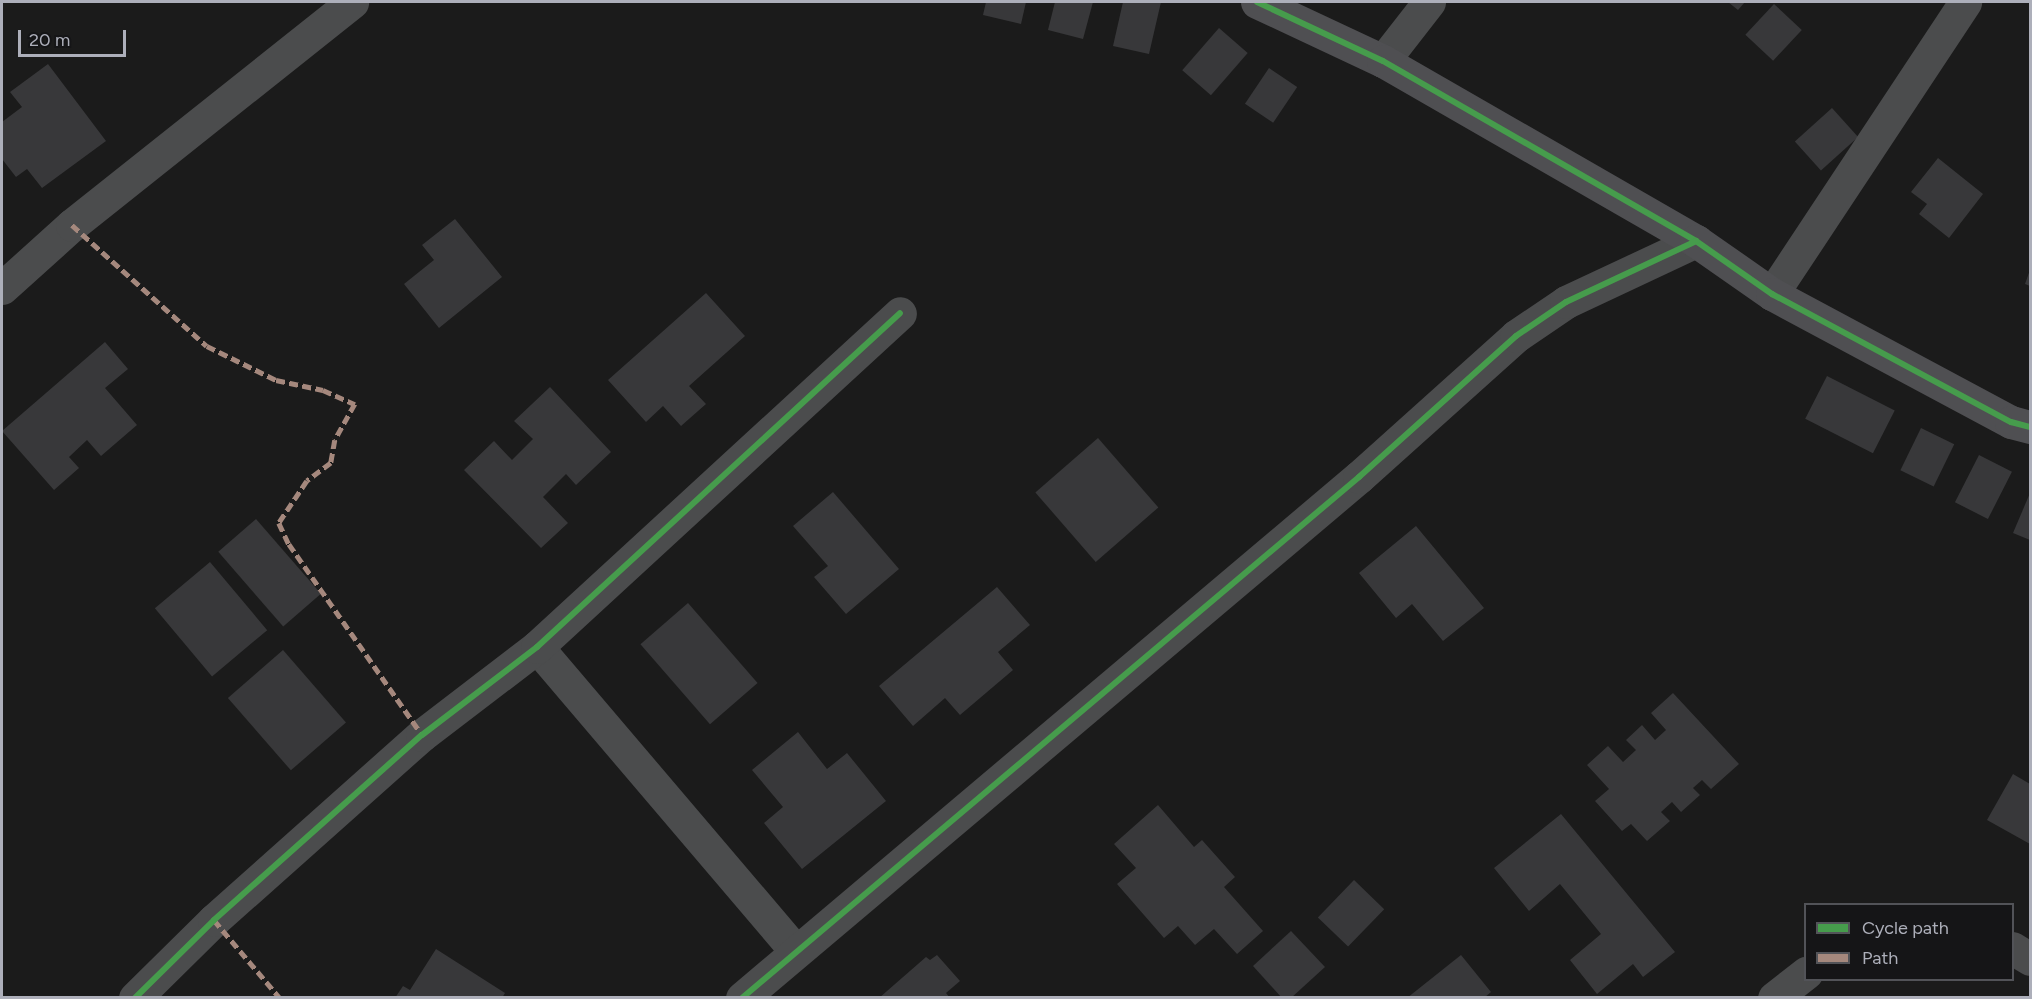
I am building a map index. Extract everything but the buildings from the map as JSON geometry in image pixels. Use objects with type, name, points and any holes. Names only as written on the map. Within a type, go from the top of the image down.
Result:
[{"type":"street","points":[[2,288],[72,225],[352,2]]},
{"type":"street","points":[[1257,2],[1383,61],[1696,241],[1772,294],[2011,422],[2031,428]]},
{"type":"street","points":[[1383,61],[1429,2]]},
{"type":"street","points":[[1772,294],[1965,2]]},
{"type":"street","points":[[742,998],[1359,477],[1516,336],[1566,302],[1696,241]]},
{"type":"street","points":[[135,998],[214,920],[422,735],[537,647],[900,313]]},
{"type":"street","points":[[537,647],[796,951]]},
{"type":"street","points":[[2014,949],[2031,959]]},
{"type":"street","points":[[1774,998],[1804,975]]},
{"type":"marked path","points":[[72,225],[207,346],[276,380],[323,390],[355,404],[335,440],[331,463],[307,481],[279,523],[289,544],[422,735]]},
{"type":"marked path","points":[[214,920],[280,998]]},
{"type":"cycle path","points":[[1257,2],[1383,61],[1696,241],[1772,294],[2011,422],[2030,427]]},
{"type":"cycle path","points":[[742,998],[1359,477],[1516,336],[1566,302],[1696,241]]},
{"type":"cycle path","points":[[135,998],[214,920],[422,735],[537,647],[900,313]]}]
